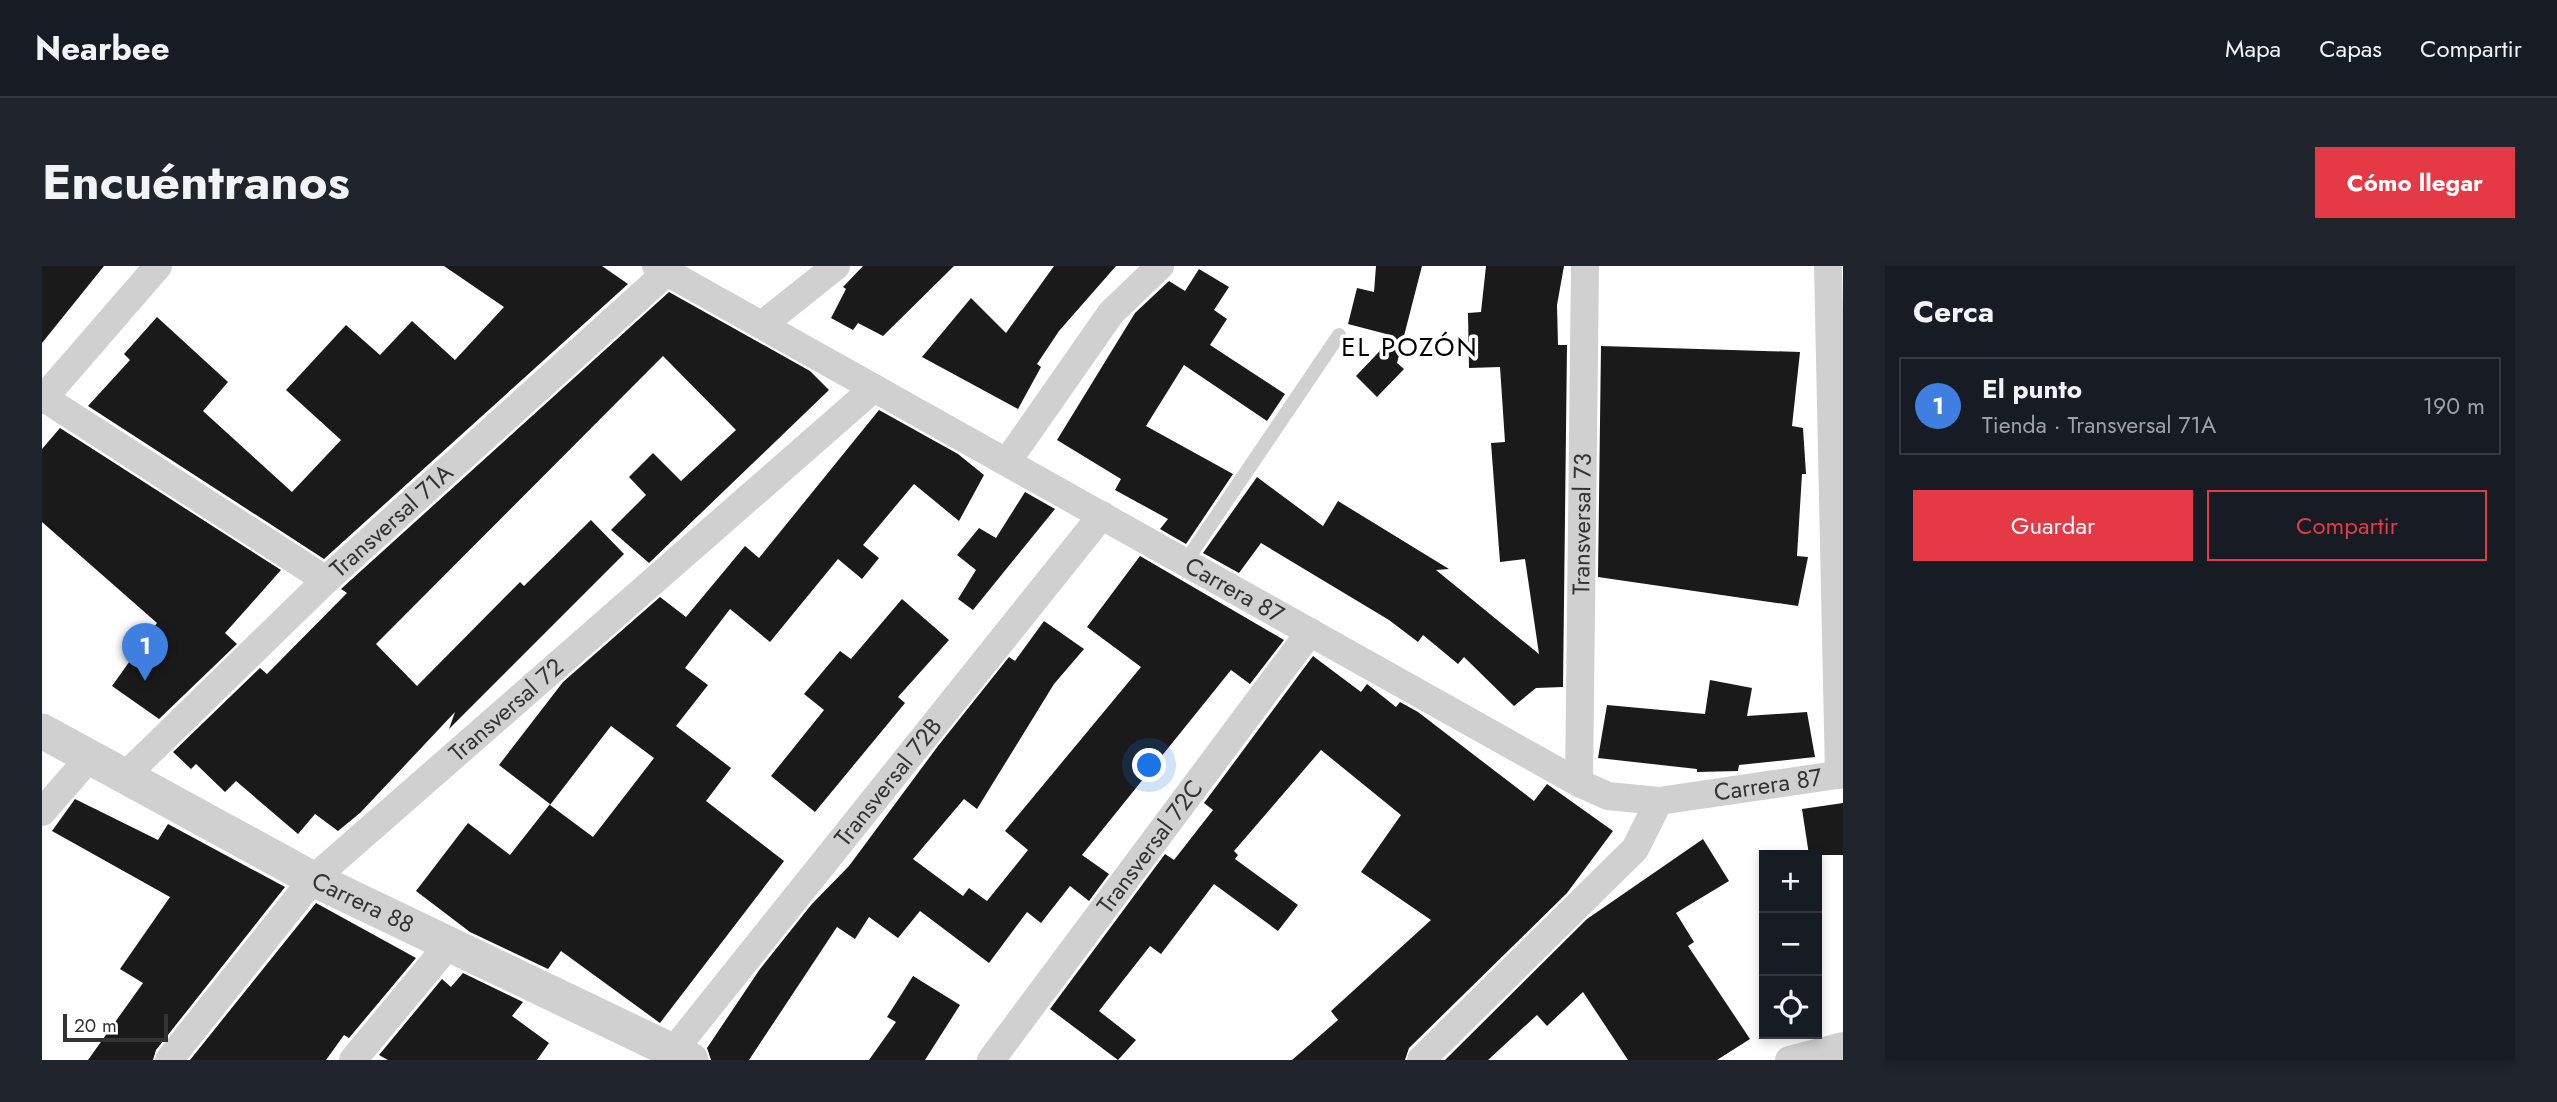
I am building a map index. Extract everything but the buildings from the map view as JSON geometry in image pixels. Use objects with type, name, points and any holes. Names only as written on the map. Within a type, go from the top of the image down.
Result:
[{"type":"street","points":[[158,266],[43,399],[326,580]]},
{"type":"street","points":[[762,325],[836,266]]},
{"type":"street","points":[[1007,462],[1111,313],[1160,266]]},
{"type":"street","name":"Transversal 73","points":[[1579,783],[1586,266]]},
{"type":"street","points":[[1828,266],[1837,373],[1841,775]]},
{"type":"street","name":"Carrera 87","points":[[662,269],[1579,783],[1608,796],[1658,801],[1841,775]]},
{"type":"street","name":"Transversal 71A","points":[[125,776],[326,580],[662,269]]},
{"type":"street","name":"Transversal 72","points":[[169,1060],[313,879],[874,388]]},
{"type":"street","name":"Transversal 72B","points":[[683,1055],[1102,516]]},
{"type":"street","name":"Transversal 72C","points":[[991,1060],[1310,632]]},
{"type":"street","name":"Carrera 88","points":[[42,731],[313,879],[683,1055]]},
{"type":"street","points":[[42,813],[90,757]]},
{"type":"street","points":[[1421,1060],[1635,849],[1658,801]]},
{"type":"street","points":[[353,1060],[450,943]]},
{"type":"street","points":[[1789,1060],[1843,1046]]},
{"type":"lane","points":[[1186,561],[1339,335]]},
{"type":"place","name":"El punto","points":[[145,681]]},
{"type":"district","name":"EL POZÓN","points":[[1410,347]]}]
